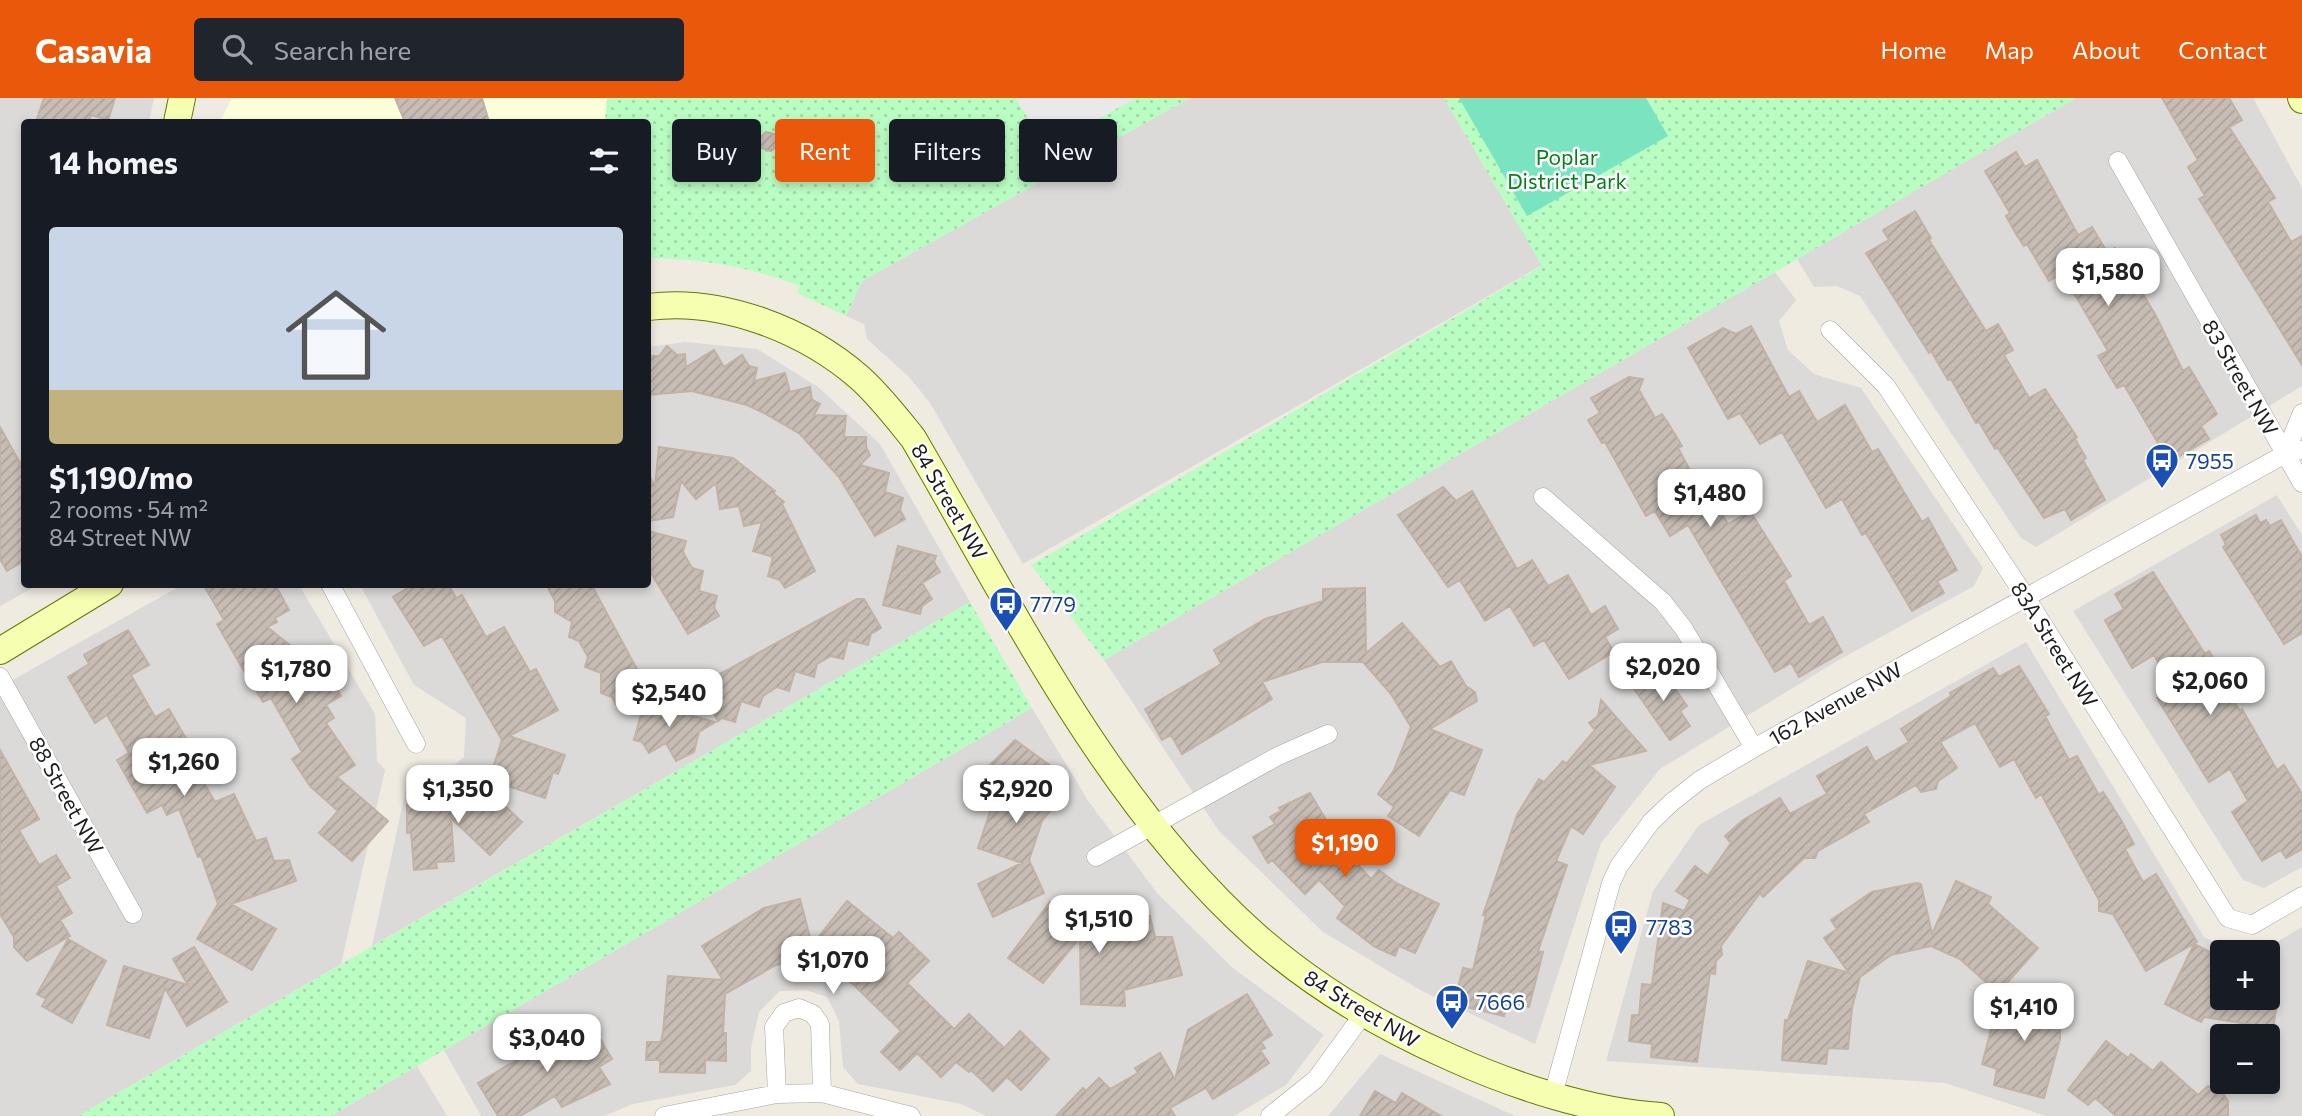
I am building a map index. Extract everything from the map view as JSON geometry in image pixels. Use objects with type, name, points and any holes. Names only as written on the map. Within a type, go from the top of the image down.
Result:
[{"type":"street","points":[[178,119],[182,98]]},
{"type":"street","name":"83 Street NW","points":[[2118,161],[2293,452],[2302,483]]},
{"type":"street","name":"84 Street NW","points":[[651,307],[691,307],[726,312],[759,321],[795,336],[833,358],[884,402],[913,438],[1083,726],[1154,824],[1197,877],[1253,934],[1314,982],[1399,1035],[1497,1078],[1553,1095],[1661,1116]]},
{"type":"street","name":"83A Street NW","points":[[1830,330],[1869,366],[1886,386],[2025,596],[2228,918],[2252,925],[2294,901]]},
{"type":"street","points":[[2293,452],[2302,413]]},
{"type":"street","name":"162 Avenue NW","points":[[1553,1095],[1611,883],[1619,866],[1651,822],[1672,802],[1700,780],[1754,748],[2025,596],[2293,452]]},
{"type":"street","points":[[1543,497],[1663,602],[1684,629],[1754,748]]},
{"type":"street","points":[[0,651],[103,588]]},
{"type":"street","points":[[332,588],[416,744]]},
{"type":"street","name":"88 Street NW","points":[[0,677],[133,914]]},
{"type":"street","points":[[1096,857],[1278,756],[1328,734]]},
{"type":"street","points":[[776,1094],[774,1027],[784,1013],[799,1008],[813,1014],[820,1024],[825,1094]]},
{"type":"street","points":[[1270,1116],[1316,1079],[1364,1013]]},
{"type":"street","points":[[664,1116],[776,1094],[825,1094],[911,1116]]},
{"type":"shaded area","points":[[0,98],[154,98],[150,119],[21,119],[21,588],[33,588],[0,606]]},
{"type":"shaded area","points":[[232,98],[607,98],[605,119],[222,119]]},
{"type":"shaded area","points":[[1016,98],[1136,98],[1098,119],[1028,119]]},
{"type":"shaded area","points":[[1190,98],[1444,98],[1542,265],[1023,564],[930,403],[910,378],[867,339],[864,324],[846,316],[862,281],[1039,182],[1117,182],[1117,139]]},
{"type":"shaded area","points":[[2076,98],[2253,98],[2302,188],[2302,386],[2036,547],[2021,538],[1860,296],[1837,286],[1814,287],[1797,259]]},
{"type":"shaded area","points":[[1775,272],[1796,300],[1779,321],[1788,350],[1814,374],[1861,388],[1983,568],[1974,586],[1837,661],[1660,769],[1601,843],[1535,1044],[1422,991],[1323,932],[1219,831],[1104,660]]},
{"type":"shaded area","points":[[685,342],[757,349],[818,387],[880,444],[970,602],[372,946],[406,789],[433,783],[464,757],[466,718],[414,685],[362,588],[651,588],[651,347]]},
{"type":"shaded area","points":[[2277,495],[2302,535],[2302,867],[2264,888],[2243,880],[2073,611]]},
{"type":"shaded area","points":[[177,588],[301,588],[375,714],[377,761],[385,770],[341,964],[78,1116],[0,1116],[0,687]]},
{"type":"shaded area","points":[[2026,642],[2204,937],[2210,940],[2210,1010],[2280,1010],[2280,940],[2302,927],[2302,1116],[2046,1116],[1945,1083],[1606,1061],[1653,891],[1699,825]]},
{"type":"shaded area","points":[[1032,708],[1089,802],[1157,893],[1233,968],[1324,1035],[1286,1085],[1234,1116],[986,1116],[961,1104],[858,1084],[843,1067],[839,1021],[827,997],[806,990],[780,991],[759,1012],[751,1048],[751,1071],[735,1085],[633,1104],[604,1116],[481,1116],[444,1050]]},
{"type":"shaded area","points":[[1380,1054],[1515,1116],[1328,1116]]},
{"type":"shaded area","points":[[417,1066],[447,1116],[331,1116]]},
{"type":"green space","points":[[607,98],[1190,98],[1117,139],[1117,119],[1019,119],[1019,182],[1039,182],[862,281],[846,316],[797,293],[800,286],[761,273],[707,262],[651,258],[651,119],[605,119]]},
{"type":"green space","name":"Poplar District Park","points":[[1444,98],[2076,98],[1104,660],[1031,565],[1542,266]]},
{"type":"green space","name":"Poplar District Park","points":[[1459,98],[1646,98],[1668,136],[1527,216]]},
{"type":"green space","points":[[970,602],[1032,708],[331,1116],[78,1116]]},
{"type":"building","points":[[44,98],[115,98],[108,119],[91,115],[89,119],[37,119]]},
{"type":"building","points":[[395,98],[482,98],[488,119],[404,119]]},
{"type":"building","points":[[2162,98],[2229,98],[2242,120],[2229,127],[2275,198],[2268,202],[2291,242],[2302,236],[2302,365],[2199,199],[2205,196],[2188,167],[2198,160]]},
{"type":"building","points":[[766,132],[775,134],[775,147],[771,151],[761,148],[761,137]]},
{"type":"building","points":[[2016,152],[2025,167],[2037,160],[2078,235],[2092,227],[2107,252],[2115,248],[2155,314],[2183,371],[2189,367],[2217,414],[2201,426],[2209,439],[2169,462],[2124,385],[2117,388],[2098,356],[2108,351],[2062,273],[2049,281],[2027,244],[2024,246],[2016,234],[2006,216],[2010,213],[1985,171]]},
{"type":"building","points":[[1915,211],[1931,238],[1929,240],[1986,331],[1998,324],[2013,350],[2004,355],[2029,398],[2045,389],[2077,437],[2075,439],[2086,458],[2083,460],[2105,500],[2071,520],[2065,509],[2044,518],[1997,447],[1995,449],[1979,422],[1976,423],[1951,379],[1948,380],[1931,351],[1929,353],[1866,253],[1889,240],[1883,230]]},
{"type":"building","points":[[1751,326],[1789,397],[1799,391],[1817,422],[1845,405],[1872,452],[1878,449],[1922,522],[1928,518],[1957,570],[1937,581],[1944,593],[1912,611],[1866,533],[1862,535],[1842,499],[1826,508],[1782,432],[1760,444],[1740,413],[1728,419],[1688,348],[1723,328],[1736,334]]},
{"type":"building","points":[[667,346],[677,355],[685,354],[686,367],[714,350],[724,367],[742,355],[749,366],[757,368],[754,381],[785,373],[790,392],[810,387],[812,400],[820,404],[814,415],[846,416],[844,437],[866,437],[866,447],[870,455],[860,465],[889,473],[885,492],[903,498],[900,510],[905,519],[875,536],[839,477],[800,434],[764,413],[747,405],[692,391],[651,395],[651,356],[659,356]]},
{"type":"building","points":[[1629,377],[1643,379],[1639,390],[1655,418],[1662,414],[1682,446],[1678,448],[1700,489],[1706,486],[1728,524],[1750,511],[1791,576],[1784,581],[1809,625],[1823,617],[1842,652],[1799,677],[1791,663],[1775,672],[1688,525],[1670,536],[1655,511],[1646,516],[1605,442],[1602,443],[1588,420],[1600,413],[1591,398]]},
{"type":"building","points":[[0,427],[21,465],[21,563],[7,571],[0,559]]},
{"type":"building","points":[[659,447],[733,458],[775,491],[773,493],[784,502],[782,504],[815,571],[785,588],[780,580],[768,576],[773,557],[753,551],[762,522],[744,526],[739,506],[720,509],[716,483],[696,499],[681,481],[673,517],[651,521],[651,479],[655,486]]},
{"type":"building","points":[[1443,487],[1456,501],[1472,491],[1517,569],[1532,560],[1548,586],[1568,575],[1591,615],[1605,606],[1618,629],[1605,637],[1614,652],[1569,679],[1544,640],[1534,646],[1510,606],[1485,621],[1460,580],[1448,587],[1398,515]]},
{"type":"building","points":[[2256,515],[2260,523],[2266,520],[2270,526],[2281,520],[2302,557],[2302,633],[2284,644],[2223,547],[2226,545],[2221,535]]},
{"type":"building","points":[[651,532],[686,541],[683,552],[692,568],[703,571],[699,591],[717,596],[714,607],[719,616],[688,634],[651,573]]},
{"type":"building","points":[[898,546],[936,556],[934,562],[940,572],[922,583],[932,599],[922,606],[920,614],[883,605]]},
{"type":"building","points":[[2153,572],[2205,654],[2209,651],[2225,678],[2221,680],[2240,711],[2242,709],[2277,770],[2284,765],[2302,794],[2302,849],[2286,858],[2281,850],[2262,861],[2232,812],[2248,801],[2230,769],[2209,782],[2157,698],[2173,689],[2154,655],[2132,668],[2105,620],[2124,609],[2115,594]]},
{"type":"building","points":[[205,588],[277,588],[289,610],[275,618],[277,622],[267,627],[300,653],[311,646],[341,696],[326,705],[334,718],[326,723],[355,765],[337,777],[388,821],[352,861],[319,833],[338,811],[310,786],[292,759],[302,752],[271,698],[263,702],[237,659],[217,624],[224,620]]},
{"type":"building","points":[[408,588],[450,588],[456,598],[462,595],[486,637],[504,627],[530,672],[536,669],[558,710],[509,736],[565,755],[558,774],[553,772],[545,798],[489,780],[502,740],[442,636],[424,646],[393,597]]},
{"type":"building","points":[[548,588],[593,588],[646,686],[616,704],[612,697],[601,693],[601,673],[585,667],[588,657],[579,641],[569,637],[572,622],[555,612],[555,601]]},
{"type":"building","points":[[1365,588],[1366,653],[1402,623],[1440,667],[1451,661],[1466,686],[1475,692],[1477,701],[1430,729],[1482,750],[1464,795],[1450,790],[1419,836],[1388,816],[1394,807],[1378,794],[1394,770],[1411,727],[1391,694],[1363,662],[1322,662],[1262,682],[1272,699],[1182,754],[1171,735],[1162,740],[1145,709],[1221,664],[1214,650],[1265,619],[1323,601],[1323,589]]},
{"type":"building","points":[[857,599],[864,599],[881,628],[871,634],[868,645],[848,640],[843,659],[831,656],[817,664],[814,677],[795,671],[789,691],[777,687],[763,696],[759,707],[741,701],[735,722],[722,718],[718,721],[698,686]]},
{"type":"building","points":[[128,630],[149,665],[131,675],[155,717],[169,709],[191,747],[185,750],[215,802],[234,794],[256,841],[266,838],[274,861],[289,860],[296,881],[231,904],[276,929],[252,970],[197,939],[218,904],[201,856],[198,857],[179,809],[167,815],[162,805],[147,813],[117,760],[129,753],[107,715],[95,723],[68,677],[89,664],[84,655]]},
{"type":"building","points":[[2019,666],[2049,714],[2045,716],[2069,760],[2077,756],[2099,795],[2103,792],[2121,820],[2134,844],[2125,849],[2143,882],[2156,874],[2197,942],[2146,971],[2113,914],[2099,911],[2099,900],[2041,794],[2036,798],[2014,759],[2000,767],[1975,723],[1940,742],[1957,768],[1938,781],[1936,789],[1921,792],[1916,785],[1864,814],[1869,822],[1818,851],[1815,858],[1804,858],[1763,897],[1760,893],[1721,946],[1722,955],[1716,961],[1715,974],[1710,973],[1697,1062],[1651,1057],[1652,1044],[1629,1041],[1632,1015],[1639,1015],[1642,984],[1652,985],[1663,903],[1684,911],[1690,900],[1676,891],[1695,866],[1708,876],[1731,843],[1725,836],[1743,820],[1780,798],[1790,814],[1827,794],[1817,776],[1867,747],[1875,762],[1909,742],[1901,729],[1951,696],[1950,693],[1993,668],[1999,677]]},
{"type":"building","points":[[1651,673],[1657,677],[1664,673],[1687,706],[1680,711],[1690,726],[1670,740],[1632,686]]},
{"type":"building","points":[[648,689],[657,706],[715,722],[699,732],[694,752],[676,761],[666,743],[649,753],[642,742],[634,740]]},
{"type":"building","points":[[1601,700],[1646,751],[1589,765],[1615,787],[1583,834],[1571,826],[1556,861],[1567,865],[1538,951],[1543,952],[1529,1007],[1507,1003],[1504,1016],[1454,1004],[1463,968],[1473,970],[1486,915],[1483,915],[1517,815],[1539,779],[1544,782],[1563,761],[1566,764],[1595,730],[1589,723],[1598,716]]},
{"type":"building","points":[[1015,740],[1055,769],[1045,782],[1061,797],[1042,821],[1029,860],[1044,893],[993,917],[978,884],[1022,863],[978,848],[1001,778],[987,768]]},
{"type":"building","points":[[0,750],[39,819],[19,830],[39,865],[56,855],[70,878],[56,886],[72,913],[60,920],[70,936],[27,961],[14,947],[14,937],[0,914]]},
{"type":"building","points":[[475,777],[522,822],[490,855],[451,818],[454,861],[436,862],[437,868],[414,870],[411,832],[407,833],[407,805],[450,803]]},
{"type":"building","points":[[1310,793],[1329,825],[1324,828],[1371,879],[1379,870],[1396,883],[1439,904],[1415,953],[1399,946],[1395,956],[1375,947],[1337,918],[1345,906],[1319,880],[1305,894],[1272,860],[1268,863],[1253,837],[1275,824],[1270,817],[1281,811],[1279,808]]},
{"type":"building","points":[[1956,881],[1991,897],[1988,904],[2038,948],[1998,993],[1960,959],[1931,946],[1891,955],[1860,977],[1852,1008],[1848,1049],[1828,1048],[1826,1064],[1782,1060],[1785,1020],[1788,1020],[1808,961],[1849,973],[1824,938],[1837,929],[1831,920],[1872,892],[1916,883],[1921,884],[1932,934]]},
{"type":"building","points":[[800,899],[812,945],[847,901],[893,938],[899,932],[929,961],[907,983],[954,1029],[969,1014],[1004,1048],[1020,1031],[1049,1059],[1021,1090],[1007,1077],[993,1091],[971,1070],[969,1072],[956,1062],[941,1077],[917,1053],[900,1070],[881,1052],[901,1031],[855,986],[814,954],[776,965],[725,994],[723,1033],[726,1033],[726,1061],[705,1060],[705,1073],[660,1072],[660,1060],[646,1060],[647,1042],[661,1042],[668,976],[723,980],[702,946],[764,908]]},
{"type":"building","points":[[1050,902],[1084,927],[1113,926],[1150,916],[1155,937],[1172,937],[1182,975],[1124,990],[1125,1006],[1081,1004],[1080,937],[1043,983],[1008,958]]},
{"type":"building","points":[[68,939],[106,961],[72,1023],[42,1006],[46,999],[37,994]]},
{"type":"building","points":[[2194,944],[2210,952],[2210,1010],[2276,1010],[2274,1024],[2248,1024],[2204,1017],[2201,1022],[2165,1004]]},
{"type":"building","points":[[194,947],[227,1002],[187,1026],[165,988],[149,1038],[107,1025],[124,966],[188,985],[173,959]]},
{"type":"building","points":[[1247,994],[1272,1035],[1261,1042],[1265,1048],[1260,1050],[1269,1063],[1241,1082],[1213,1099],[1206,1088],[1170,1108],[1175,1116],[1056,1116],[1083,1088],[1086,1091],[1099,1078],[1110,1089],[1138,1073],[1135,1068],[1160,1053],[1175,1079],[1188,1030]]},
{"type":"building","points":[[1993,997],[2061,999],[2060,1039],[2044,1098],[1994,1085],[1997,1069],[1982,1064],[1992,1026]]},
{"type":"building","points":[[548,1030],[560,1050],[595,1030],[612,1059],[599,1067],[610,1084],[562,1107],[555,1096],[520,1116],[498,1116],[478,1083],[515,1061],[510,1052]]},
{"type":"building","points":[[2106,1041],[2128,1058],[2131,1054],[2153,1071],[2161,1062],[2198,1095],[2208,1086],[2210,1094],[2224,1095],[2228,1101],[2228,1116],[2116,1116],[2095,1098],[2088,1105],[2068,1090]]},
{"type":"building","points":[[1375,1091],[1396,1103],[1402,1093],[1441,1116],[1360,1116]]},
{"type":"place","name":"7955","points":[[2162,490]]},
{"type":"place","name":"7779","points":[[1006,633]]},
{"type":"place","name":"7783","points":[[1621,956]]},
{"type":"place","name":"7666","points":[[1452,1031]]}]
